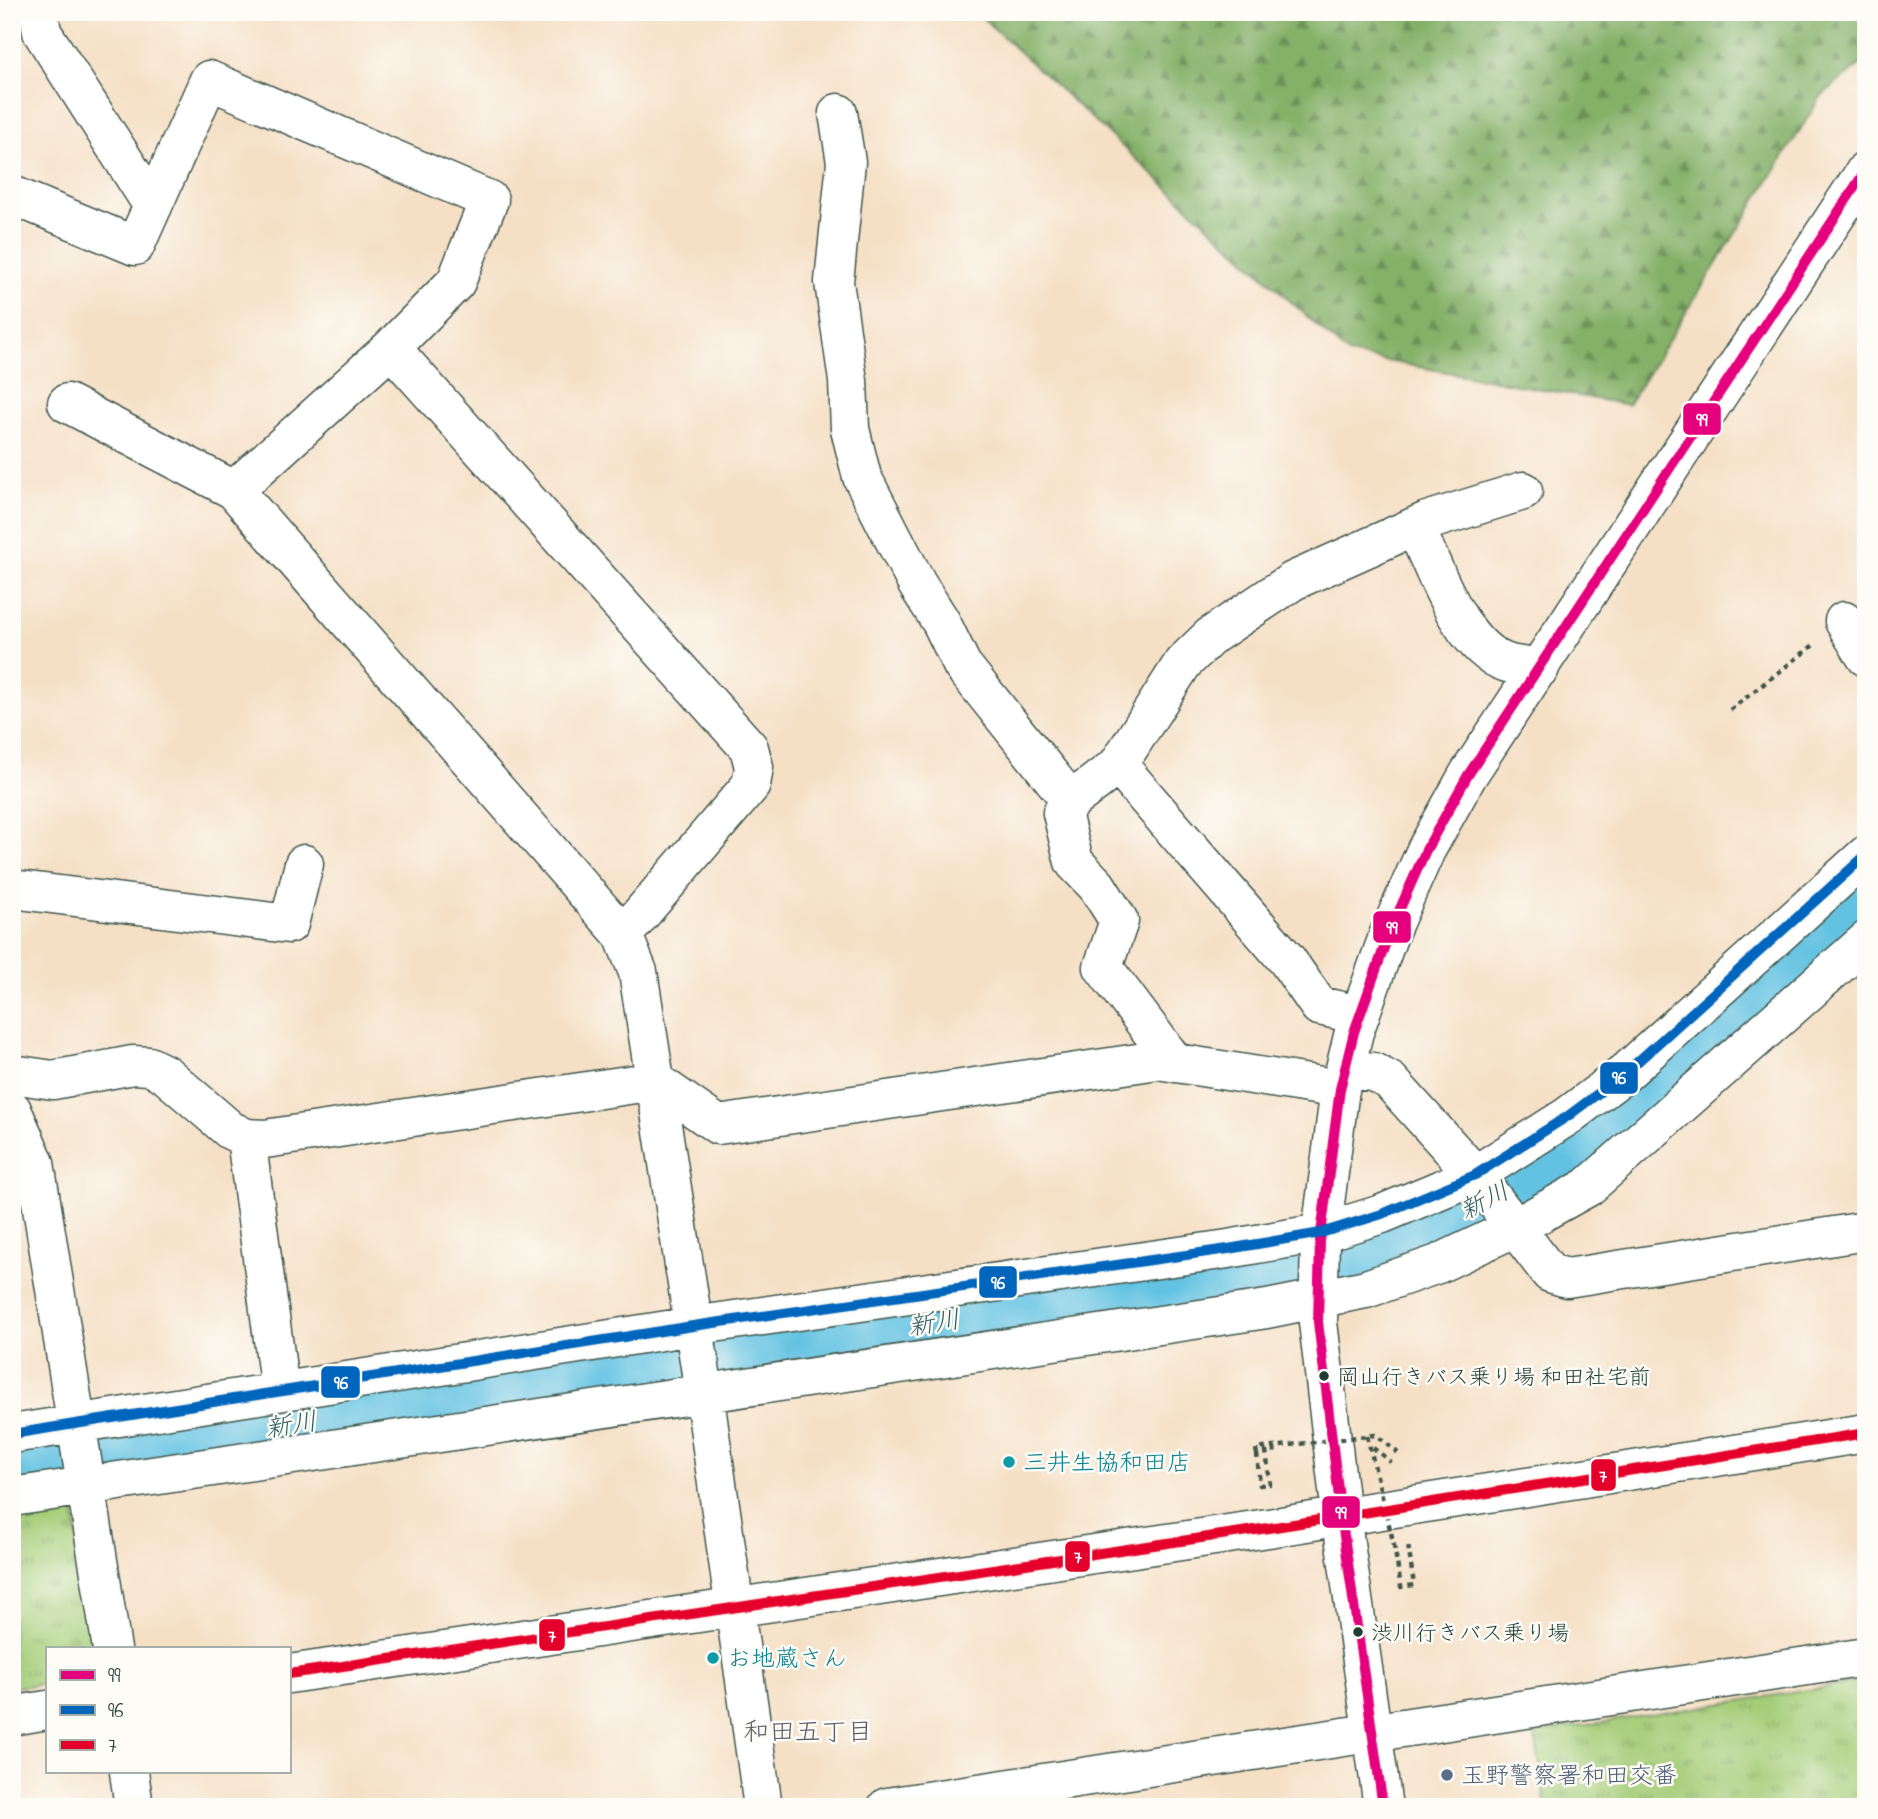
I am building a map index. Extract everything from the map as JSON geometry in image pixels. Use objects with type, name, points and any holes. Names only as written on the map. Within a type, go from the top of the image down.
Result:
[{"type":"main road","points":[[39,12],[42,32],[153,206]]},
{"type":"main road","points":[[12,195],[135,246],[209,80],[489,200],[456,282],[391,348],[234,490]]},
{"type":"main road","points":[[838,113],[846,162],[834,282],[848,380],[850,429],[862,477],[962,665],[1071,801]]},
{"type":"main road","points":[[1383,1807],[1341,1515],[1319,1261],[1343,1079],[1360,1016],[1390,931],[1426,850],[1468,775],[1866,170]]},
{"type":"main road","points":[[391,348],[749,748],[754,767],[751,785],[623,936]]},
{"type":"main road","points":[[67,403],[234,490],[623,936],[638,972],[656,1081],[703,1384],[763,1807]]},
{"type":"main road","points":[[1175,1063],[1103,967],[1119,921],[1097,886],[1074,862],[1062,814],[1071,801],[1118,765],[1183,663],[1211,636],[1293,582],[1415,527],[1522,491]]},
{"type":"main road","points":[[1415,527],[1460,621],[1480,646],[1506,663],[1540,668]]},
{"type":"main road","points":[[1844,621],[1866,657]]},
{"type":"main road","points":[[1118,765],[1287,960],[1319,1006],[1360,1016]]},
{"type":"main road","points":[[12,1497],[81,1453],[280,1391],[1228,1250],[1319,1261],[1366,1289],[1437,1264],[1493,1197],[1568,1116],[1624,1074],[1866,855]]},
{"type":"main road","points":[[12,889],[289,924],[304,864]]},
{"type":"main road","points":[[12,1434],[81,1453],[703,1384],[1319,1261],[1382,1214],[1493,1197],[1588,1187],[1866,941]]},
{"type":"main road","points":[[12,1074],[53,1080],[134,1065],[149,1066],[165,1074],[230,1129],[246,1138],[265,1139],[656,1081],[718,1125],[1158,1060],[1343,1079],[1373,1072],[1390,1081],[1493,1197],[1550,1273],[1567,1278],[1866,1231]]},
{"type":"main road","points":[[12,1110],[35,1163],[112,1647]]},
{"type":"main road","points":[[246,1138],[280,1391]]},
{"type":"main road","points":[[290,1674],[1866,1433]]},
{"type":"main road","points":[[887,1807],[1866,1657]]},
{"type":"main road","points":[[12,1716],[46,1710]]},
{"type":"main road","points":[[129,1773],[134,1807]]},
{"type":"path","points":[[1730,710],[1844,621]]},
{"type":"path","points":[[1280,1450],[1266,1451],[1270,1484],[1260,1485],[1256,1449],[1375,1435],[1398,1453]]},
{"type":"path","points":[[1367,1436],[1394,1545],[1401,1587],[1414,1585],[1408,1543]]},
{"type":"path","points":[[1371,1447],[1391,1462]]},
{"type":"green space","points":[[976,12],[1866,12],[1866,60],[1822,95],[1628,405],[1348,354]]},
{"type":"green space","points":[[74,1509],[93,1647],[46,1647],[46,1683],[12,1688],[12,1517]]},
{"type":"green space","points":[[1866,1681],[1866,1807],[1546,1807],[1535,1733]]},
{"type":"waterway","name":"新川","points":[[12,1467],[683,1360],[740,1355],[1276,1271],[1352,1256],[1479,1205],[1561,1161],[1596,1138],[1866,893]]},
{"type":"transit line","name":"99","points":[[1383,1807],[1341,1515],[1318,1322],[1320,1241],[1340,1089],[1354,1032],[1390,931],[1426,850],[1468,775],[1866,170]]},
{"type":"transit line","name":"96","points":[[12,1434],[693,1326],[1228,1249],[1321,1233],[1382,1214],[1475,1175],[1568,1116],[1624,1074],[1866,855]]},
{"type":"transit line","name":"7","points":[[290,1674],[1275,1527],[1866,1433]]},
{"type":"place","name":"岡山行きバス乗り場 和田社宅前","points":[[1324,1376]]},
{"type":"place","name":"三井生協和田店","points":[[1009,1462]]},
{"type":"place","name":"渋川行きバス乗り場","points":[[1358,1632]]},
{"type":"place","name":"お地蔵さん","points":[[713,1658]]},
{"type":"place","name":"玉野警察署和田交番","points":[[1447,1775]]},
{"type":"district","name":"和田五丁目","points":[[808,1731]]}]
